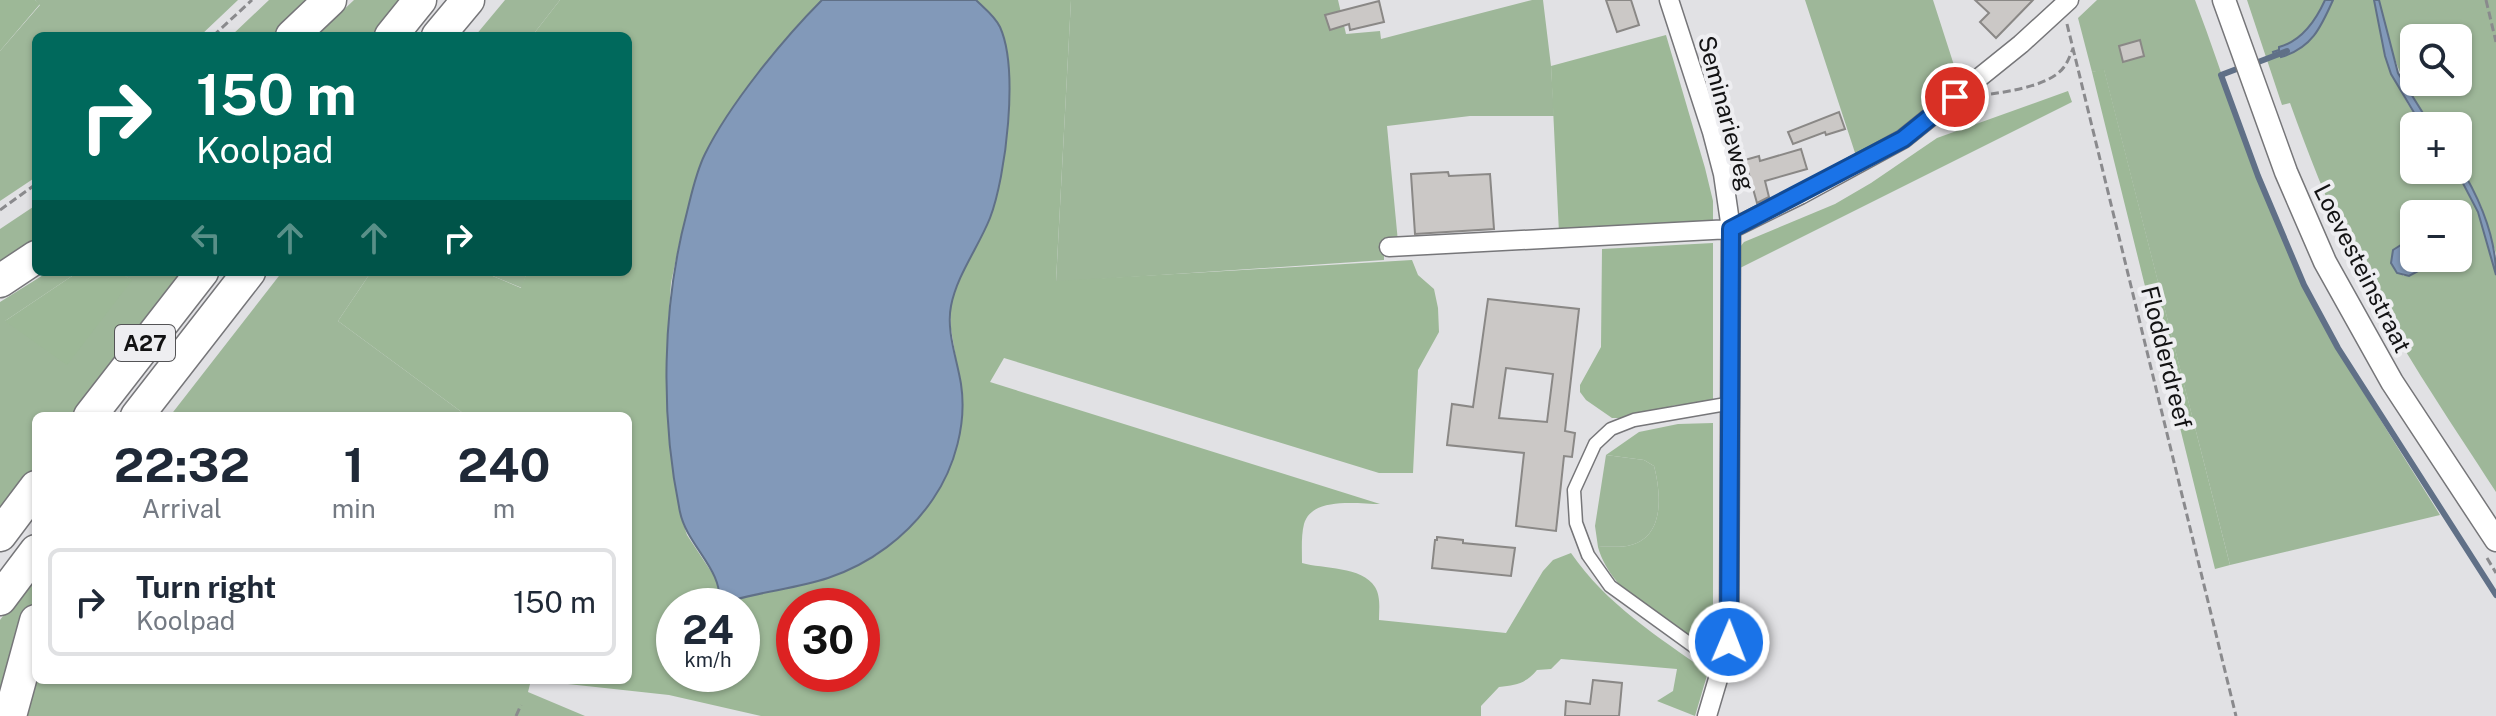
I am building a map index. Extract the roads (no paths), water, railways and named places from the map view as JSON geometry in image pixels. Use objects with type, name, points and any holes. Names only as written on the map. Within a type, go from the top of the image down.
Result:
[{"type":"highway","points":[[296,32],[330,0]]},
{"type":"highway","points":[[394,32],[420,0]]},
{"type":"highway","points":[[441,32],[468,0]]},
{"type":"highway","points":[[0,281],[32,260]]},
{"type":"highway","name":"A27","points":[[93,412],[199,276]]},
{"type":"highway","name":"A27","points":[[142,411],[246,276]]},
{"type":"highway","points":[[0,535],[32,492]]},
{"type":"highway","points":[[0,599],[32,556]]},
{"type":"highway","points":[[10,716],[32,636]]},
{"type":"street","name":"Seminarieweg","points":[[1669,0],[1712,132],[1723,174],[1731,229],[1729,642],[1707,716]]},
{"type":"street","name":"Loevesteinstraat","points":[[2224,0],[2286,172],[2325,262],[2392,382],[2496,540]]},
{"type":"street","points":[[1389,247],[1731,229],[1903,139],[2066,3]]},
{"type":"street","points":[[1722,667],[1610,586],[1588,555],[1576,523],[1574,490],[1595,444],[1611,429],[1634,420],[1732,403]]},
{"type":"water","points":[[822,0],[976,0],[998,23],[1006,46],[1008,122],[996,199],[958,283],[951,306],[951,335],[961,384],[962,414],[958,444],[948,473],[933,499],[912,525],[873,557],[828,578],[760,594],[760,588],[718,588],[711,569],[684,524],[669,438],[669,323],[679,248],[705,154],[758,73]]},
{"type":"water","points":[[2325,0],[2333,0],[2308,42],[2292,53],[2281,57],[2280,53],[2274,55],[2273,52],[2279,47],[2307,29]]},
{"type":"water","points":[[2374,0],[2379,0],[2400,76],[2400,89],[2385,56]]},
{"type":"water","points":[[2404,96],[2412,96],[2422,112],[2414,112]]},
{"type":"water","points":[[2463,184],[2470,184],[2485,217],[2493,245],[2496,275],[2478,212]]},
{"type":"water","points":[[2400,246],[2400,272],[2416,272],[2409,276],[2397,273],[2391,263],[2393,250]]},
{"type":"waterway","points":[[2253,64],[2287,51]]},
{"type":"waterway","points":[[2242,67],[2221,75],[2258,176],[2304,285],[2338,348],[2496,595]]}]
